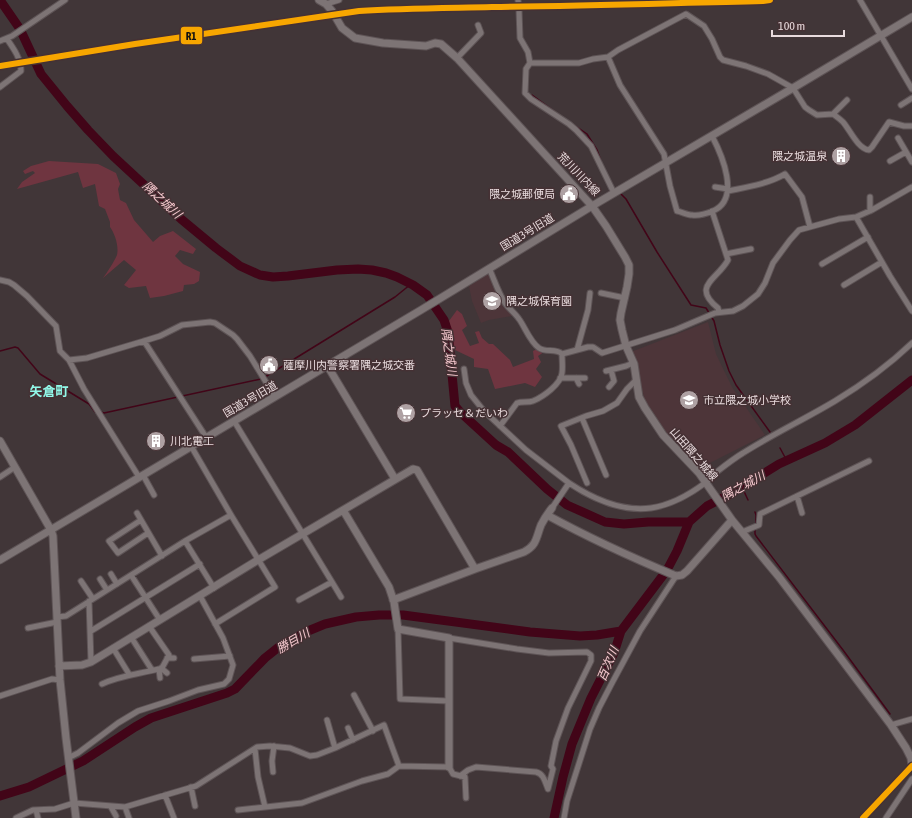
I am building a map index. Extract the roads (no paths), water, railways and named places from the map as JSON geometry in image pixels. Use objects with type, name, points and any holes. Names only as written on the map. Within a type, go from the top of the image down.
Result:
[{"type":"street","points":[[0,41],[9,38],[65,0]]},
{"type":"street","name":"荒川川内線","points":[[319,0],[326,4],[342,28],[354,38],[390,44],[426,46],[435,43],[441,44],[456,58],[592,206],[912,17]]},
{"type":"street","points":[[326,4],[339,0]]},
{"type":"street","points":[[518,0],[520,38],[528,52],[530,63],[526,69],[525,93],[531,99],[569,124],[591,146],[616,192]]},
{"type":"street","points":[[860,0],[912,89]]},
{"type":"street","points":[[530,63],[579,63],[608,57],[618,50],[686,14],[704,26],[723,60],[768,74],[793,88],[805,107],[817,115],[833,114],[847,100]]},
{"type":"street","points":[[456,58],[481,33],[478,25]]},
{"type":"street","points":[[0,87],[21,71],[21,64],[9,38]]},
{"type":"street","points":[[608,57],[620,85],[664,154],[670,186],[677,211],[693,216],[718,209],[723,204],[728,190],[725,165],[712,136]]},
{"type":"street","points":[[901,105],[912,98]]},
{"type":"street","points":[[833,114],[842,121],[860,145],[869,150],[889,122],[904,126],[912,126]]},
{"type":"street","points":[[898,138],[912,162]]},
{"type":"street","points":[[890,161],[906,152]]},
{"type":"street","points":[[715,187],[728,190],[754,186],[776,179],[785,174],[802,197],[810,227]]},
{"type":"street","points":[[562,354],[588,347],[593,347],[602,353],[675,330],[714,314],[733,311],[743,306],[758,294],[765,283],[773,263],[799,230],[856,216],[870,211],[912,187]]},
{"type":"street","points":[[870,197],[870,211]]},
{"type":"street","name":"国道3号旧道","points":[[0,560],[421,310],[592,206]]},
{"type":"street","name":"山田隈之城線","points":[[592,206],[616,241],[628,264],[629,274],[620,320],[626,346],[634,363],[639,397],[652,420],[692,465],[730,518],[779,577],[891,725],[906,748],[911,758],[912,766]]},
{"type":"street","points":[[712,211],[728,260],[725,266],[706,288],[707,296],[718,308],[714,314]]},
{"type":"street","points":[[856,216],[912,311]]},
{"type":"street","points":[[822,264],[868,237]]},
{"type":"street","points":[[726,254],[751,249]]},
{"type":"street","points":[[844,285],[882,262]]},
{"type":"street","points":[[489,268],[505,303],[519,318],[537,347],[543,350],[556,350],[562,354]]},
{"type":"street","points":[[0,280],[14,285],[27,296],[56,326],[60,351],[69,360],[84,389],[154,495]]},
{"type":"street","points":[[577,350],[588,310],[590,293]]},
{"type":"street","points":[[601,293],[625,298]]},
{"type":"street","points":[[69,360],[87,358],[144,341],[160,336],[182,325],[210,322],[214,323],[237,339],[250,356],[275,396]]},
{"type":"street","points":[[144,341],[206,437]]},
{"type":"street","points":[[464,369],[466,383],[470,394],[484,411],[526,450],[568,484],[603,501],[619,506],[643,509],[674,502],[706,484],[712,475],[742,453],[835,401],[881,370],[912,343]]},
{"type":"street","points":[[500,426],[517,403],[532,402],[558,383],[562,375],[562,354]]},
{"type":"street","points":[[609,387],[614,381],[609,370],[634,363]]},
{"type":"street","points":[[327,365],[395,479]]},
{"type":"street","points":[[560,378],[584,378]]},
{"type":"street","points":[[576,378],[579,384]]},
{"type":"street","points":[[587,483],[571,445],[561,426],[603,411],[617,403],[627,389],[636,380]]},
{"type":"street","points":[[582,418],[606,475]]},
{"type":"street","points":[[234,420],[341,597]]},
{"type":"street","points":[[0,441],[16,467],[53,536],[60,680],[68,760],[76,818]]},
{"type":"street","points":[[191,446],[275,588],[215,624]]},
{"type":"street","points":[[742,532],[759,525],[760,514],[868,460]]},
{"type":"street","points":[[0,477],[16,467]]},
{"type":"street","points":[[59,666],[82,666],[91,662],[258,560],[413,469],[417,470],[475,569]]},
{"type":"street","points":[[394,601],[529,549],[533,546],[542,523],[568,484]]},
{"type":"street","points":[[797,496],[802,513]]},
{"type":"street","points":[[343,510],[389,587],[394,601],[398,627],[400,699],[449,701]]},
{"type":"street","points":[[136,513],[162,556]]},
{"type":"street","points":[[28,628],[66,616],[186,541],[231,515]]},
{"type":"street","points":[[547,515],[566,526],[675,576],[682,575],[687,571],[730,518]]},
{"type":"street","points":[[141,520],[109,541],[118,553],[148,533]]},
{"type":"street","points":[[186,541],[214,588]]},
{"type":"street","points":[[91,631],[200,564]]},
{"type":"street","points":[[111,574],[117,584]]},
{"type":"street","points":[[131,575],[160,620]]},
{"type":"street","points":[[564,818],[567,801],[590,729],[599,708],[640,631],[675,576]]},
{"type":"street","points":[[100,579],[107,590]]},
{"type":"street","points":[[81,581],[91,600],[91,662]]},
{"type":"street","points":[[299,600],[332,582]]},
{"type":"street","points":[[68,760],[118,723],[138,711],[198,690],[224,684],[229,679],[233,665],[230,656],[200,596]]},
{"type":"street","points":[[102,684],[129,674],[162,668],[169,655],[150,626]]},
{"type":"street","points":[[398,627],[517,650],[549,653],[587,652],[591,655],[590,661],[568,708],[556,741],[550,766],[552,769],[548,789],[542,776],[536,772],[476,767],[468,770],[460,776]]},
{"type":"street","points":[[131,637],[152,670]]},
{"type":"street","points":[[449,638],[449,767],[453,774],[465,777],[466,798]]},
{"type":"street","points":[[113,648],[129,674]]},
{"type":"street","points":[[194,659],[230,656]]},
{"type":"street","points":[[167,658],[174,658]]},
{"type":"street","points":[[160,668],[167,673]]},
{"type":"street","points":[[160,668],[160,678]]},
{"type":"street","points":[[0,696],[52,679],[60,680]]},
{"type":"street","points":[[354,696],[373,731]]},
{"type":"street","points":[[891,725],[912,719]]},
{"type":"street","points":[[327,720],[335,748]]},
{"type":"street","points":[[16,818],[36,810],[56,808],[74,803],[125,807],[196,786],[257,747],[274,746],[290,748],[310,756],[317,755],[384,726],[399,766]]},
{"type":"street","points":[[348,728],[353,740]]},
{"type":"street","points":[[273,772],[272,761],[274,746]]},
{"type":"street","points":[[255,749],[258,777],[265,807]]},
{"type":"street","points":[[238,810],[302,802],[362,781],[388,774],[399,766],[449,767]]},
{"type":"street","points":[[886,818],[912,779]]},
{"type":"street","points":[[191,787],[195,806]]},
{"type":"street","points":[[165,795],[174,818]]},
{"type":"street","points":[[112,807],[116,816]]},
{"type":"street","points":[[125,807],[129,818]]},
{"type":"street","points":[[36,810],[38,818]]},
{"type":"waterway","name":"隅之城川","points":[[0,0],[20,29],[41,74],[88,130],[113,156],[181,219],[240,266],[260,275],[273,277],[337,270],[372,270],[397,277],[413,285],[427,295],[444,320],[448,332],[455,406],[496,445],[508,452],[547,489],[567,505],[605,522],[624,524],[648,522],[689,522],[707,506],[732,493],[779,464],[825,443],[855,425],[912,380]]},
{"type":"waterway","points":[[532,95],[558,114]]},
{"type":"waterway","points":[[574,125],[587,134],[597,150],[601,161]]},
{"type":"waterway","points":[[620,193],[626,199],[657,252],[691,305],[706,308],[714,321],[720,345],[729,371],[736,385],[770,432]]},
{"type":"waterway","points":[[265,377],[395,297],[411,284]]},
{"type":"waterway","points":[[0,351],[15,347],[18,348],[40,374],[89,404],[95,412],[97,412]]},
{"type":"waterway","points":[[101,412],[104,413],[261,379]]},
{"type":"waterway","points":[[780,448],[787,461]]},
{"type":"waterway","points":[[742,487],[748,500]]},
{"type":"waterway","points":[[755,512],[756,525]]},
{"type":"waterway","name":"百次川","points":[[554,818],[572,744],[591,698],[614,653],[621,631],[667,570],[689,522]]},
{"type":"waterway","points":[[755,529],[756,536],[890,714]]},
{"type":"waterway","name":"勝目川","points":[[0,796],[29,787],[83,761],[151,718],[235,689],[265,658],[280,646],[325,624],[356,617],[403,615],[530,632],[580,636],[621,631]]},
{"type":"waterway","points":[[889,818],[892,813]]},
{"type":"place","name":"隈之城温泉","points":[[841,156]]},
{"type":"place","name":"隈之城郵便局","points":[[569,194]]},
{"type":"place","name":"隅之城保育園","points":[[492,301]]},
{"type":"place","name":"薩摩川内警察署隅之城交番","points":[[269,365]]},
{"type":"place","name":"市立隈之城小学校","points":[[689,400]]},
{"type":"place","name":"プラッセ＆だいわ","points":[[406,413]]},
{"type":"place","name":"川北電工","points":[[156,441]]},
{"type":"district","name":"矢倉町","points":[[49,391]]}]
